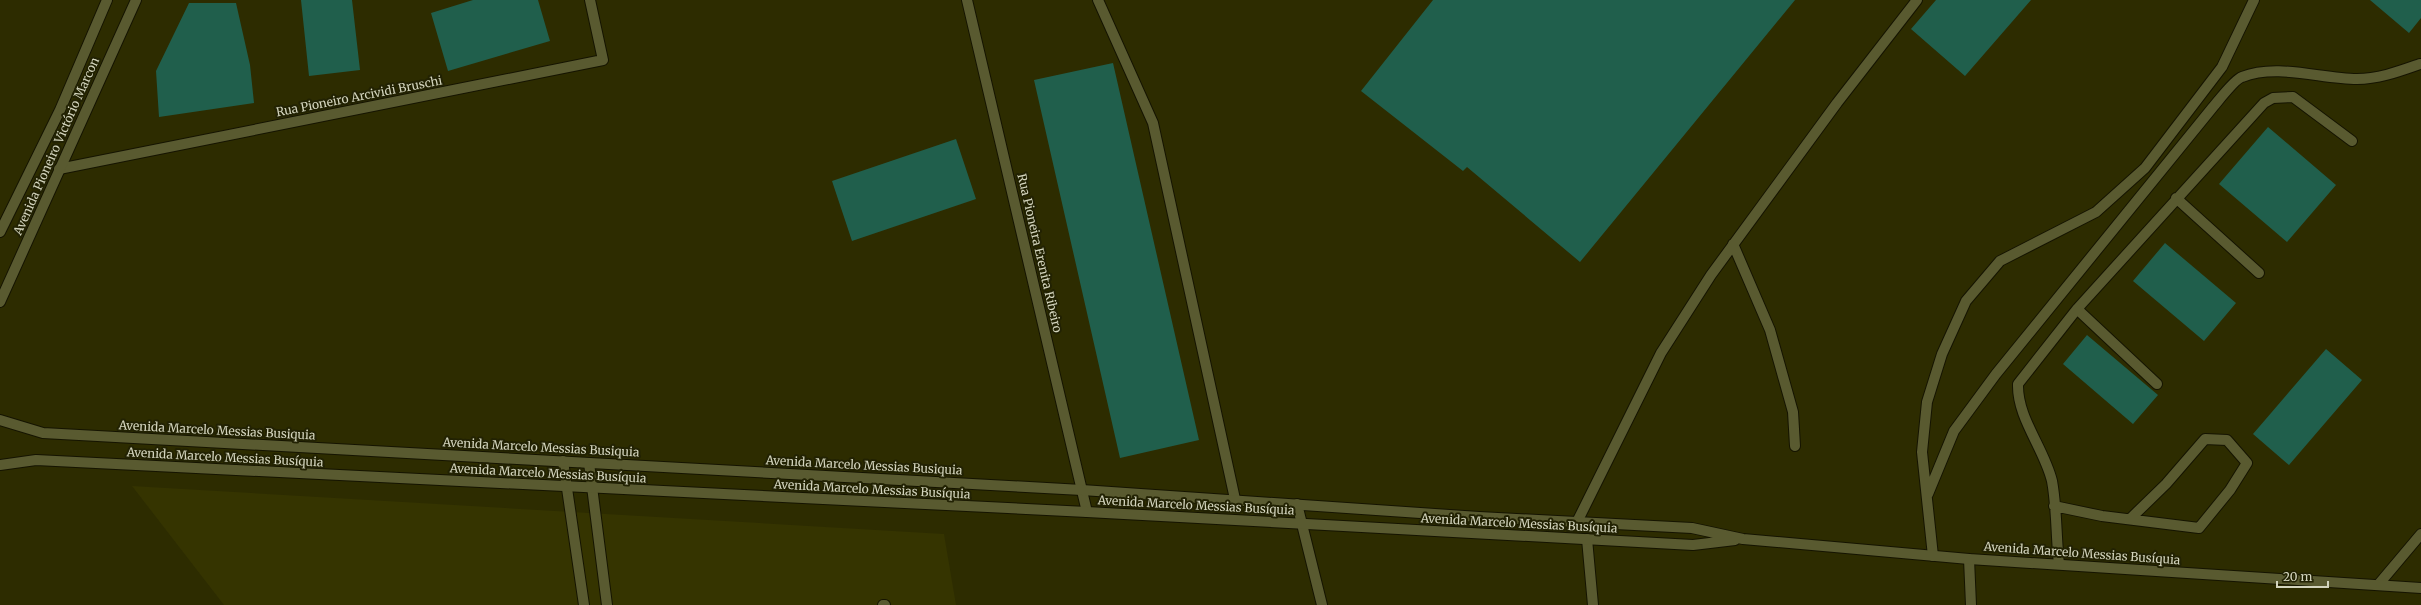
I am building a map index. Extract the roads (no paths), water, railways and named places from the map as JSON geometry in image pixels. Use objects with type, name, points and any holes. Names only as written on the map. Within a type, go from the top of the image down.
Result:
[{"type":"street","name":"Avenida Pioneiro Victório Marcon","points":[[0,232],[60,110],[108,0]]},
{"type":"street","name":"Avenida Pioneiro Victório Marcon","points":[[0,302],[136,0]]},
{"type":"street","name":"Rua Pioneiro Arcividi Bruschi","points":[[59,169],[603,60],[590,0]]},
{"type":"street","name":"Rua Pioneira Erenita Ribeiro","points":[[967,0],[1087,512]]},
{"type":"street","points":[[1098,0],[1153,123],[1235,499]]},
{"type":"street","points":[[1577,522],[1661,353],[1733,244],[1853,81],[1917,0]]},
{"type":"street","points":[[1933,556],[1928,494],[1922,452],[1927,402],[1942,354],[1966,301],[2000,261],[2096,212],[2145,168],[2222,67],[2254,0]]},
{"type":"street","points":[[1928,494],[1954,430],[1996,374],[2213,107],[2241,77],[2261,73],[2301,73],[2358,79],[2388,75],[2420,64]]},
{"type":"street","points":[[2059,564],[2052,482],[2044,455],[2017,398],[2018,384],[2077,309],[2176,198],[2264,103],[2273,98],[2293,97],[2352,142]]},
{"type":"street","points":[[2176,198],[2259,273]]},
{"type":"street","points":[[1733,244],[1770,330],[1794,412],[1795,446]]},
{"type":"street","points":[[2077,309],[2157,384]]},
{"type":"street","name":"Avenida Marcelo Messias Busiquia","points":[[0,420],[42,433],[1082,490]]},
{"type":"street","points":[[2054,506],[2130,519],[2199,528],[2230,490],[2247,463],[2226,440],[2206,438],[2166,484],[2130,519]]},
{"type":"street","name":"Avenida Marcelo Messias Busíquia","points":[[0,465],[36,460],[1087,512],[1693,545],[1743,539]]},
{"type":"street","points":[[563,461],[584,605]]},
{"type":"street","points":[[588,463],[607,605]]},
{"type":"street","name":"Avenida Marcelo Messias Busíquia","points":[[1082,490],[1235,499],[1479,517],[1692,528],[1743,539],[1969,559],[2421,588]]},
{"type":"street","points":[[1297,504],[1300,524],[1322,605]]},
{"type":"street","points":[[1479,517],[1479,534]]},
{"type":"street","points":[[2378,585],[2421,534]]},
{"type":"street","points":[[1587,539],[1593,605]]},
{"type":"street","points":[[1969,559],[1971,605]]}]
